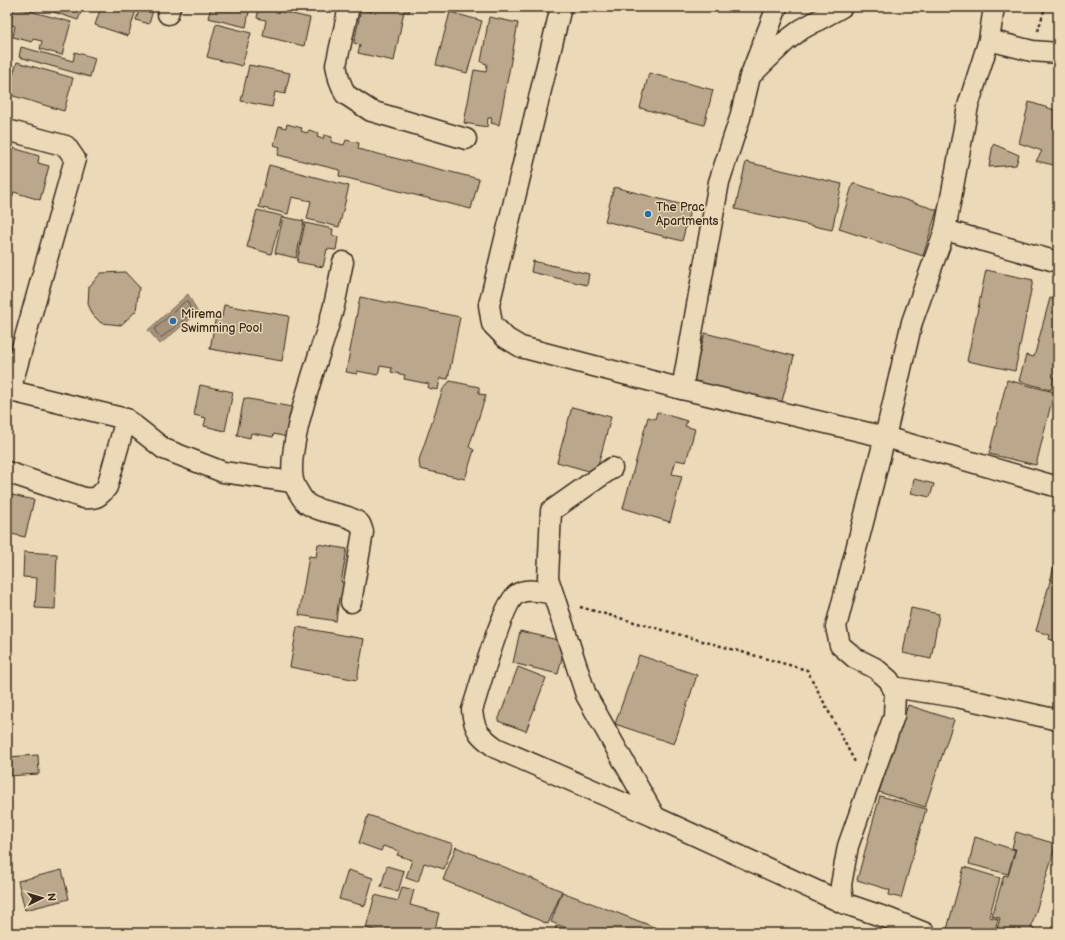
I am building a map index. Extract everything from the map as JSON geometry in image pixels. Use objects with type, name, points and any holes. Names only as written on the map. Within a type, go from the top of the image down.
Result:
[{"type":"street","points":[[349,7],[336,65],[339,79],[345,94],[371,111],[466,139]]},
{"type":"street","points":[[561,7],[489,305],[492,324],[506,338],[521,347],[682,389],[885,437],[1056,480]]},
{"type":"street","points":[[682,389],[719,182],[740,118],[750,76],[777,7]]},
{"type":"street","points":[[750,76],[786,41],[802,29],[842,7]]},
{"type":"street","points":[[843,903],[841,885],[848,846],[894,716],[895,692],[889,680],[875,668],[855,658],[840,645],[836,627],[885,437],[912,322],[945,230],[968,106],[989,40],[994,7]]},
{"type":"street","points":[[989,40],[1032,51],[1058,53]]},
{"type":"street","points":[[7,130],[66,146],[75,159],[9,391],[126,419],[164,449],[223,472],[292,482]]},
{"type":"street","points":[[945,230],[1058,262]]},
{"type":"street","points":[[343,262],[332,313],[311,378],[293,448],[292,482],[306,503],[316,509],[354,519],[360,524],[363,532],[351,602]]},
{"type":"street","points":[[7,472],[84,498],[94,499],[102,494],[107,488],[126,419]]},
{"type":"street","points":[[612,468],[551,511],[548,578],[586,695],[655,817]]},
{"type":"street","points":[[553,594],[533,590],[518,593],[510,602],[502,620],[472,710],[473,723],[482,737],[496,748],[655,817],[843,903],[925,933]]},
{"type":"street","points":[[892,687],[957,697],[1058,720]]},
{"type":"path","points":[[1032,51],[1045,7]]},
{"type":"path","points":[[580,607],[807,670],[868,788]]},
{"type":"water","name":"Mirema Swimming Pool","points":[[188,294],[198,313],[160,344],[148,330]]},
{"type":"building","points":[[14,7],[71,22],[62,55],[40,49],[42,41],[33,39],[32,42],[13,37],[15,26],[10,24]]},
{"type":"building","points":[[38,7],[83,7],[78,20]]},
{"type":"building","points":[[101,7],[137,7],[128,36],[95,25]]},
{"type":"building","points":[[140,7],[154,7],[149,24],[136,20]]},
{"type":"building","points":[[211,7],[250,7],[246,27],[208,18]]},
{"type":"building","points":[[259,7],[270,7],[270,9],[310,18],[304,46],[263,36],[266,20],[257,18]]},
{"type":"building","points":[[299,7],[314,7],[312,12]]},
{"type":"building","points":[[372,7],[410,7],[409,12],[404,11],[394,61],[358,53],[360,45],[354,43],[361,9],[371,12]]},
{"type":"building","points":[[450,12],[482,21],[467,73],[436,65]]},
{"type":"building","points":[[489,17],[518,23],[499,125],[491,123],[492,118],[488,118],[487,127],[464,123],[474,70],[486,72],[487,64],[481,62]]},
{"type":"building","points":[[216,24],[251,33],[242,66],[207,57]]},
{"type":"building","points":[[21,47],[73,61],[75,52],[95,58],[90,77],[19,57]]},
{"type":"building","points":[[17,62],[73,78],[64,111],[7,94]]},
{"type":"building","points":[[249,65],[290,73],[285,94],[275,92],[272,107],[241,101]]},
{"type":"building","points":[[649,73],[713,90],[704,125],[640,108]]},
{"type":"building","points":[[1029,102],[1058,111],[1058,166],[1036,161],[1042,151],[1019,143]]},
{"type":"building","points":[[287,124],[302,128],[301,131],[307,133],[309,130],[318,133],[317,137],[323,139],[324,135],[332,137],[331,142],[344,145],[346,140],[359,143],[358,149],[479,179],[471,209],[339,176],[340,170],[278,155],[280,147],[274,145],[279,126],[286,128]]},
{"type":"building","points":[[993,144],[1019,155],[1016,165],[989,167]]},
{"type":"building","points":[[7,146],[39,156],[38,163],[49,166],[40,200],[14,192],[12,198],[7,197]]},
{"type":"building","points":[[746,162],[842,184],[832,230],[735,209]]},
{"type":"building","points":[[269,165],[349,186],[339,227],[307,219],[311,201],[292,197],[288,214],[259,207]]},
{"type":"building","points":[[853,183],[937,210],[923,256],[839,229]]},
{"type":"building","name":"The Prac Apartments","points":[[614,187],[691,207],[682,241],[605,221]]},
{"type":"building","points":[[257,210],[282,216],[271,254],[247,247]]},
{"type":"building","points":[[283,217],[304,221],[296,258],[275,253]]},
{"type":"building","points":[[305,223],[333,229],[332,235],[338,237],[336,250],[327,249],[323,267],[297,262]]},
{"type":"building","points":[[533,261],[589,274],[587,285],[531,272]]},
{"type":"building","points":[[986,270],[1033,280],[1015,371],[967,361]]},
{"type":"building","points":[[125,272],[139,287],[136,311],[121,325],[101,323],[93,315],[88,304],[89,287],[101,273]]},
{"type":"building","points":[[360,297],[460,317],[448,379],[440,378],[438,390],[428,388],[429,384],[404,379],[405,375],[391,372],[392,368],[380,366],[378,375],[357,371],[357,374],[346,372]]},
{"type":"building","points":[[1050,298],[1058,301],[1058,364],[1051,390],[1019,381],[1026,355],[1034,357]]},
{"type":"building","points":[[224,305],[289,316],[282,361],[210,349],[216,316],[222,317]]},
{"type":"building","points":[[705,333],[794,356],[781,405],[692,381]]},
{"type":"building","points":[[1007,380],[1054,392],[1036,465],[989,454]]},
{"type":"building","points":[[450,381],[479,387],[479,394],[486,395],[469,447],[474,450],[465,479],[420,469],[419,460],[443,389]]},
{"type":"building","points":[[200,385],[233,392],[225,431],[204,426],[206,418],[194,415]]},
{"type":"building","points":[[244,398],[297,408],[291,438],[274,434],[273,437],[251,433],[250,438],[237,435]]},
{"type":"building","points":[[572,407],[611,417],[596,473],[557,462]]},
{"type":"building","points":[[657,412],[687,421],[685,426],[695,429],[686,462],[676,460],[672,474],[682,476],[670,522],[623,508],[648,417],[655,419]]},
{"type":"building","points":[[914,479],[934,484],[930,497],[911,493]]},
{"type":"building","points":[[8,494],[34,500],[25,537],[7,533]]},
{"type":"building","points":[[318,544],[347,549],[341,582],[348,583],[345,599],[339,598],[336,621],[299,615],[309,556],[316,557]]},
{"type":"building","points":[[24,552],[57,554],[55,609],[35,608],[37,578],[23,577]]},
{"type":"building","points":[[1058,553],[1058,642],[1049,639],[1050,635],[1036,631]]},
{"type":"building","points":[[911,608],[939,614],[931,659],[903,653]]},
{"type":"building","points":[[297,627],[364,639],[357,680],[290,667]]},
{"type":"building","points":[[520,631],[566,642],[558,674],[513,663]]},
{"type":"building","points":[[639,655],[697,675],[674,744],[615,724]]},
{"type":"building","points":[[518,667],[546,678],[526,731],[498,721]]},
{"type":"building","points":[[908,705],[954,720],[925,807],[879,792]]},
{"type":"building","points":[[38,755],[39,774],[7,776],[7,757]]},
{"type":"building","points":[[880,796],[926,809],[901,898],[889,895],[890,890],[857,880]]},
{"type":"building","points":[[368,815],[453,844],[444,869],[424,863],[418,882],[406,878],[412,860],[397,855],[399,851],[383,846],[381,851],[359,843]]},
{"type":"building","points":[[1016,832],[1056,844],[1031,928],[1034,928],[1033,933],[996,933],[1000,918],[992,916],[1004,875],[1008,876],[1016,849],[1012,848]]},
{"type":"building","points":[[975,837],[1015,850],[1008,874],[969,864]]},
{"type":"building","points":[[456,847],[562,891],[548,924],[443,880]]},
{"type":"building","points":[[387,866],[404,871],[398,892],[381,887]]},
{"type":"building","points":[[964,867],[1000,878],[989,917],[998,919],[994,933],[946,933]]},
{"type":"building","points":[[62,870],[69,899],[25,910],[18,881]]},
{"type":"building","points":[[348,870],[373,878],[365,906],[339,899]]},
{"type":"building","points":[[402,887],[414,890],[410,905],[439,913],[434,933],[383,933],[366,928],[375,895],[398,901]]},
{"type":"building","points":[[562,892],[670,933],[580,933],[551,922]]},
{"type":"building","points":[[556,926],[576,933],[554,933]]},
{"type":"place","name":"The Prac Apartments","points":[[648,214]]},
{"type":"place","name":"Mirema Swimming Pool","points":[[173,321]]}]
